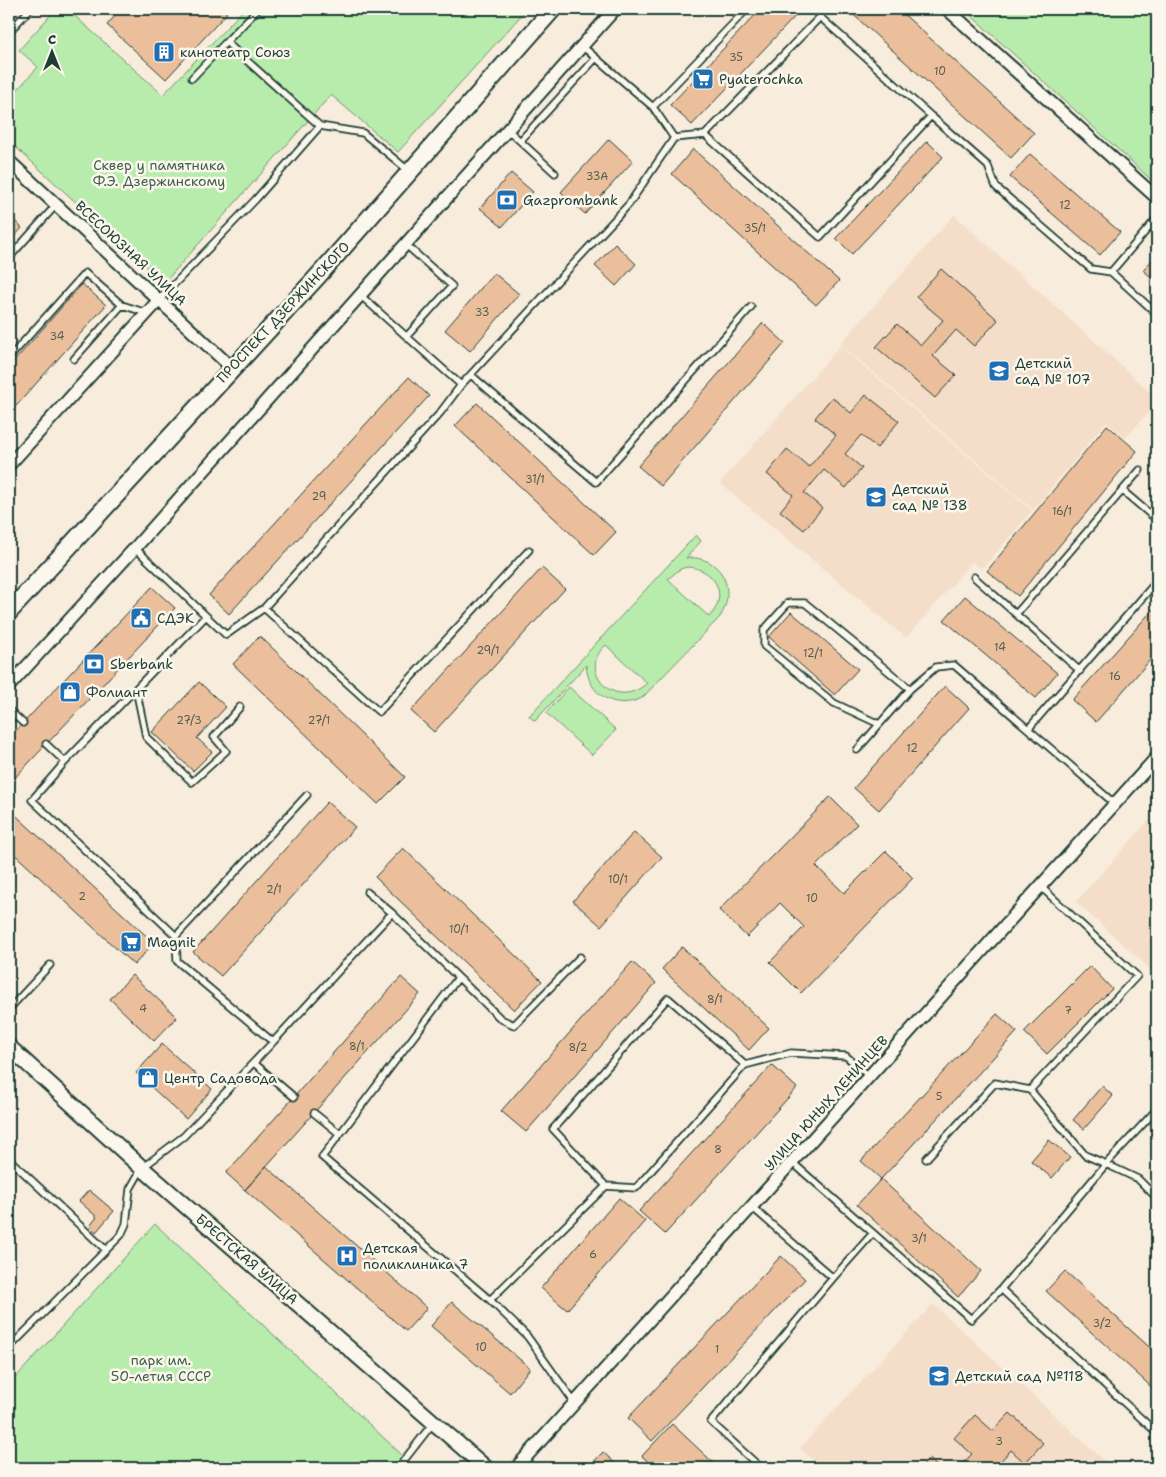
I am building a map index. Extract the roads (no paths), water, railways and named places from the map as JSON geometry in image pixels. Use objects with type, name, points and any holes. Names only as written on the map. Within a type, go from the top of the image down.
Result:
[{"type":"main road","name":"ПРОСПЕКТ ДЗЕРЖИНСКОГО","points":[[9,612],[318,276],[553,9]]},
{"type":"street","points":[[9,686],[135,548],[404,243],[615,9]]},
{"type":"street","points":[[947,9],[1157,198]]},
{"type":"street","name":"ВСЕСОЮЗНАЯ УЛИЦА","points":[[9,161],[232,368]]},
{"type":"street","points":[[11,459],[159,300]]},
{"type":"street","name":"УЛИЦА ЮНЫХ ЛЕНИНЦЕВ","points":[[516,1468],[793,1163],[1157,757]]},
{"type":"street","name":"БРЕСТСКАЯ УЛИЦА","points":[[9,1047],[142,1168],[486,1468]]},
{"type":"lane","points":[[9,32],[30,9]]},
{"type":"lane","points":[[192,78],[258,9]]},
{"type":"lane","points":[[653,107],[747,9]]},
{"type":"lane","points":[[674,138],[705,135],[820,17],[988,166],[996,187],[1091,269],[1111,272],[1157,314]]},
{"type":"lane","points":[[226,42],[320,126],[363,133],[410,172]]},
{"type":"lane","points":[[582,46],[653,107],[674,138]]},
{"type":"lane","points":[[520,141],[596,58]]},
{"type":"lane","points":[[705,135],[820,237],[931,116]]},
{"type":"lane","points":[[159,300],[256,199],[320,126]]},
{"type":"lane","points":[[507,129],[555,173]]},
{"type":"lane","points":[[135,548],[226,635],[264,608],[440,413],[461,385],[629,204],[674,138]]},
{"type":"lane","points":[[9,258],[56,205]]},
{"type":"lane","points":[[1111,272],[1157,218]]},
{"type":"lane","points":[[404,243],[452,286],[407,336]]},
{"type":"lane","points":[[9,358],[85,273],[122,305],[147,313]]},
{"type":"lane","points":[[359,294],[461,385]]},
{"type":"lane","points":[[74,359],[122,305]]},
{"type":"lane","points":[[471,375],[596,482],[751,307]]},
{"type":"lane","points":[[1016,614],[1140,470]]},
{"type":"lane","points":[[1123,491],[1157,520]]},
{"type":"lane","points":[[264,608],[379,712],[529,550]]},
{"type":"lane","points":[[974,577],[1080,671]]},
{"type":"lane","points":[[1029,728],[1157,581]]},
{"type":"lane","points":[[879,724],[834,703],[764,646],[764,630],[788,603],[805,603],[910,689]]},
{"type":"lane","points":[[206,616],[65,762],[32,800],[176,936],[177,961],[273,1042]]},
{"type":"lane","points":[[857,750],[910,689],[936,667],[954,664],[1115,804]]},
{"type":"lane","points":[[136,689],[146,737],[192,782],[226,751],[214,737],[240,707]]},
{"type":"lane","points":[[9,710],[23,723]]},
{"type":"lane","points":[[46,744],[65,762]]},
{"type":"lane","points":[[176,936],[307,794]]},
{"type":"lane","points":[[1030,1090],[1137,976],[1040,886]]},
{"type":"lane","points":[[367,892],[392,913],[501,1019],[514,1026],[580,957]]},
{"type":"lane","points":[[9,1348],[121,1235],[126,1224],[130,1189],[142,1168],[184,1136],[392,913]]},
{"type":"lane","points":[[9,1009],[50,964]]},
{"type":"lane","points":[[458,978],[322,1157],[490,1300],[526,1336],[574,1402]]},
{"type":"lane","points":[[745,1065],[668,998],[553,1129],[606,1186],[636,1188],[745,1065],[791,1053],[846,1056],[870,1077]]},
{"type":"lane","points":[[254,1063],[294,1097]]},
{"type":"lane","points":[[926,1159],[995,1084],[1030,1090],[1085,1155],[1138,1179],[1157,1198]]},
{"type":"lane","points":[[793,1163],[971,1319],[1000,1289],[1106,1164],[1157,1109]]},
{"type":"lane","points":[[314,1113],[340,1134]]},
{"type":"lane","points":[[9,1160],[106,1250]]},
{"type":"lane","points":[[490,1300],[606,1186]]},
{"type":"lane","points":[[752,1208],[833,1278]]},
{"type":"lane","points":[[761,1468],[711,1422],[873,1233]]},
{"type":"lane","points":[[1000,1289],[1157,1433]]},
{"type":"lane","points":[[398,1468],[434,1421]]},
{"type":"place","name":"кинотеатр Союз","points":[[164,52]]},
{"type":"place","name":"Pyaterochka","points":[[703,79]]},
{"type":"place","name":"Gazprombank","points":[[507,200]]},
{"type":"place","name":"Детский сад № 107","points":[[999,371]]},
{"type":"place","name":"Детский сад № 138","points":[[876,497]]},
{"type":"place","name":"СДЭК","points":[[141,618]]},
{"type":"place","name":"Sberbank","points":[[94,664]]},
{"type":"place","name":"Фолиант","points":[[70,692]]},
{"type":"place","name":"Magnit","points":[[131,942]]},
{"type":"place","name":"Центр Садовода","points":[[148,1078]]},
{"type":"place","name":"Детская поликлиника 7","points":[[347,1256]]},
{"type":"place","name":"Детский сад №118","points":[[939,1376]]},
{"type":"park label","name":"Сквер у памятника Ф.Э. Дзержинскому","points":[[159,174]]},
{"type":"park label","name":"парк им. 50-летия СССР","points":[[161,1368]]}]
